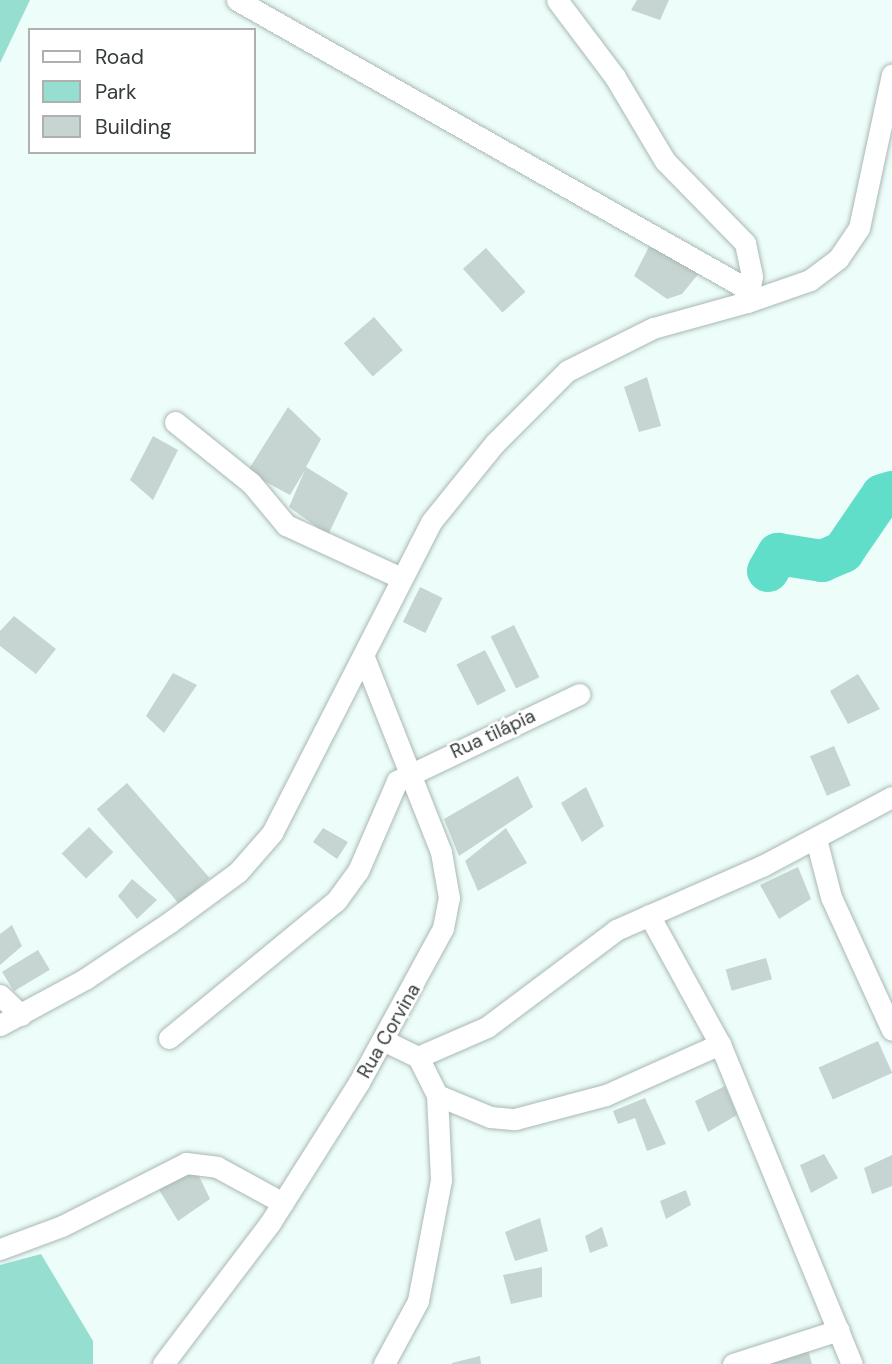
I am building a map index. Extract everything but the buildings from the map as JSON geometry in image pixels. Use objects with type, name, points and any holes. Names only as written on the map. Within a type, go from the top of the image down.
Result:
[{"type":"street","points":[[237,0],[748,296]]},
{"type":"street","points":[[557,0],[615,77],[665,162],[745,243],[751,257],[748,296]]},
{"type":"street","points":[[0,1025],[85,979],[238,872],[299,791],[399,577],[468,475],[567,371],[653,328],[748,296],[810,280],[838,259],[859,228],[892,75]]},
{"type":"street","points":[[175,422],[251,483],[286,525],[399,577]]},
{"type":"street","name":"Rua Corvina","points":[[163,1364],[283,1203],[421,975],[449,898],[441,852],[363,658]]},
{"type":"street","name":"Rua tilápia","points":[[408,774],[579,694]]},
{"type":"street","points":[[169,1038],[336,901],[358,871],[390,788],[408,774]]},
{"type":"street","points":[[418,1057],[487,1027],[586,949],[649,915],[816,838],[892,797]]},
{"type":"street","points":[[816,838],[831,897],[892,1030]]},
{"type":"street","points":[[649,915],[720,1044],[852,1364]]},
{"type":"street","points":[[0,995],[21,1015]]},
{"type":"street","points":[[383,1040],[418,1057],[437,1096],[436,1225],[418,1301],[384,1364]]},
{"type":"street","points":[[437,1096],[489,1117],[515,1119],[606,1096],[720,1044]]},
{"type":"street","points":[[0,1249],[62,1226],[186,1163],[217,1167],[283,1203]]},
{"type":"street","points":[[733,1364],[839,1330]]},
{"type":"green space","points":[[0,0],[30,0],[0,63]]},
{"type":"green space","points":[[41,1254],[93,1341],[93,1364],[0,1364],[0,1265]]},
{"type":"waterway","points":[[768,571],[778,554],[822,561],[843,552],[882,495],[892,492]]}]
